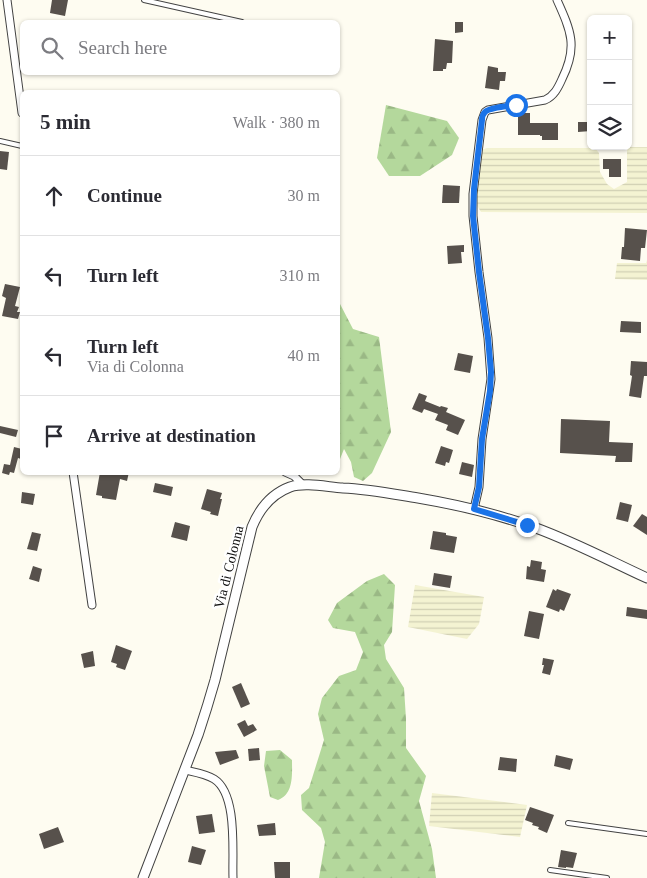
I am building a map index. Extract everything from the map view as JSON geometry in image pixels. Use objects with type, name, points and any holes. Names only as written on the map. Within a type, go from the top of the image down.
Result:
[{"type":"street","points":[[7,0],[20,98]]},
{"type":"street","points":[[474,509],[479,487],[482,439],[490,391],[491,372],[473,216],[474,189],[482,120],[485,112],[488,110],[544,100],[552,96],[557,90],[568,67],[572,48],[569,30],[557,0]]},
{"type":"street","points":[[73,475],[92,605]]},
{"type":"street","points":[[292,475],[303,485]]},
{"type":"street","name":"Via di Colonna","points":[[143,878],[185,770],[210,698],[248,541],[256,518],[265,505],[290,487],[303,485],[375,491],[474,509],[511,519],[554,535],[647,578]]},
{"type":"street","points":[[185,770],[210,777],[224,788],[230,804],[233,878]]},
{"type":"lane","points":[[144,0],[233,20]]},
{"type":"lane","points":[[0,141],[20,146]]},
{"type":"lane","points":[[568,823],[647,834]]},
{"type":"lane","points":[[550,870],[608,878]]},
{"type":"green space","points":[[386,105],[447,121],[459,138],[452,155],[420,176],[389,176],[377,158]]},
{"type":"green space","points":[[632,147],[647,147],[647,213],[481,212],[476,204],[481,150],[487,148],[587,148],[587,150],[597,150],[599,153],[600,172],[607,184],[614,189],[627,182],[627,150],[632,150]]},
{"type":"green space","points":[[647,260],[647,280],[615,279],[617,263],[646,263]]},
{"type":"green space","points":[[340,304],[353,329],[379,337],[391,432],[372,473],[363,481],[354,477],[351,462],[344,449],[340,459]]},
{"type":"green space","points":[[384,574],[395,585],[392,632],[384,645],[386,659],[404,688],[406,748],[426,776],[419,801],[432,849],[436,878],[319,878],[325,842],[321,828],[302,810],[301,795],[309,788],[324,740],[318,714],[322,698],[339,676],[356,670],[363,652],[355,632],[333,628],[328,620],[337,603],[367,581]]},
{"type":"green space","points":[[415,585],[484,597],[479,624],[467,639],[408,627]]},
{"type":"green space","points":[[280,750],[292,760],[292,771],[291,783],[287,793],[278,800],[270,797],[264,766],[266,751]]},
{"type":"green space","points":[[432,793],[527,805],[520,837],[429,826]]},
{"type":"building","points":[[52,0],[68,0],[65,16],[50,13]]},
{"type":"building","points":[[455,22],[463,22],[463,32],[455,33]]},
{"type":"building","points":[[435,39],[453,41],[452,63],[447,63],[446,69],[443,69],[443,71],[433,71]]},
{"type":"building","points":[[488,66],[498,68],[498,72],[506,72],[505,81],[500,81],[499,90],[485,88]]},
{"type":"building","points":[[518,113],[530,113],[530,123],[558,123],[558,140],[542,140],[540,135],[518,135]]},
{"type":"building","points":[[578,122],[587,122],[587,131],[578,132]]},
{"type":"building","points":[[0,151],[9,152],[7,170],[0,169]]},
{"type":"building","points":[[603,159],[621,159],[621,177],[609,177],[609,169],[603,169]]},
{"type":"building","points":[[443,185],[460,186],[459,203],[442,203]]},
{"type":"building","points":[[625,228],[647,230],[645,248],[641,248],[640,261],[621,259]]},
{"type":"building","points":[[464,245],[464,252],[461,252],[462,263],[448,264],[447,246]]},
{"type":"building","points":[[5,284],[20,287],[15,306],[19,307],[17,312],[20,312],[18,319],[2,316],[6,298],[2,296]]},
{"type":"building","points":[[621,321],[641,322],[641,333],[620,332]]},
{"type":"building","points":[[458,353],[473,356],[470,373],[454,370]]},
{"type":"building","points":[[631,361],[647,362],[647,376],[644,376],[641,398],[629,396],[632,376],[630,375]]},
{"type":"building","points":[[419,393],[427,396],[425,401],[448,408],[446,412],[465,420],[458,435],[446,430],[448,425],[435,420],[438,414],[424,409],[422,413],[412,409]]},
{"type":"building","points":[[561,419],[610,421],[609,442],[633,443],[632,462],[615,462],[616,456],[560,453]]},
{"type":"building","points":[[0,426],[18,430],[16,437],[0,433]]},
{"type":"building","points":[[441,446],[453,450],[449,463],[446,462],[445,466],[435,463]]},
{"type":"building","points":[[14,447],[20,448],[20,459],[18,458],[14,473],[10,472],[9,475],[2,473],[4,464],[10,465]]},
{"type":"building","points":[[462,462],[474,465],[472,477],[459,474]]},
{"type":"building","points":[[99,475],[128,475],[127,481],[120,479],[116,500],[96,495]]},
{"type":"building","points":[[155,483],[173,487],[171,496],[153,492]]},
{"type":"building","points":[[207,489],[222,493],[218,516],[201,509]]},
{"type":"building","points":[[22,492],[35,494],[33,505],[21,503]]},
{"type":"building","points":[[620,502],[632,505],[628,522],[616,519]]},
{"type":"building","points":[[642,514],[647,517],[647,535],[633,526]]},
{"type":"building","points":[[175,522],[190,526],[187,541],[171,537]]},
{"type":"building","points":[[433,531],[457,537],[454,553],[430,549]]},
{"type":"building","points":[[32,532],[41,534],[37,551],[27,549]]},
{"type":"building","points":[[531,560],[542,562],[541,569],[546,570],[544,582],[526,579],[527,566],[530,567]]},
{"type":"building","points":[[33,566],[42,569],[39,582],[29,579]]},
{"type":"building","points":[[434,573],[452,576],[450,588],[432,585]]},
{"type":"building","points":[[553,589],[571,594],[564,611],[560,609],[559,612],[546,607]]},
{"type":"building","points":[[627,607],[647,610],[647,619],[626,616]]},
{"type":"building","points":[[529,611],[544,614],[539,639],[524,636]]},
{"type":"building","points":[[116,645],[132,651],[125,670],[116,667],[117,664],[111,662]]},
{"type":"building","points":[[93,651],[95,666],[84,668],[81,654]]},
{"type":"building","points":[[543,658],[554,660],[550,675],[542,673]]},
{"type":"building","points":[[241,683],[250,704],[241,708],[232,687]]},
{"type":"building","points":[[245,720],[248,726],[253,724],[257,730],[244,737],[237,724]]},
{"type":"building","points":[[259,748],[260,760],[249,761],[248,749]]},
{"type":"building","points":[[236,750],[239,758],[220,765],[215,752]]},
{"type":"building","points":[[556,755],[573,759],[570,770],[554,766]]},
{"type":"building","points":[[500,757],[517,759],[516,772],[498,770]]},
{"type":"building","points":[[530,807],[554,815],[547,833],[525,820]]},
{"type":"building","points":[[212,814],[215,832],[199,834],[196,816]]},
{"type":"building","points":[[275,823],[276,835],[259,836],[257,825]]},
{"type":"building","points":[[58,827],[64,842],[44,849],[39,834]]},
{"type":"building","points":[[192,846],[206,850],[201,865],[188,862]]},
{"type":"building","points":[[561,850],[577,853],[573,868],[558,867]]},
{"type":"building","points":[[274,862],[290,862],[290,878],[275,878]]},
{"type":"route","points":[[516,105],[491,109],[484,114],[474,189],[473,221],[491,372],[480,458],[479,487],[474,509],[527,525]]}]
